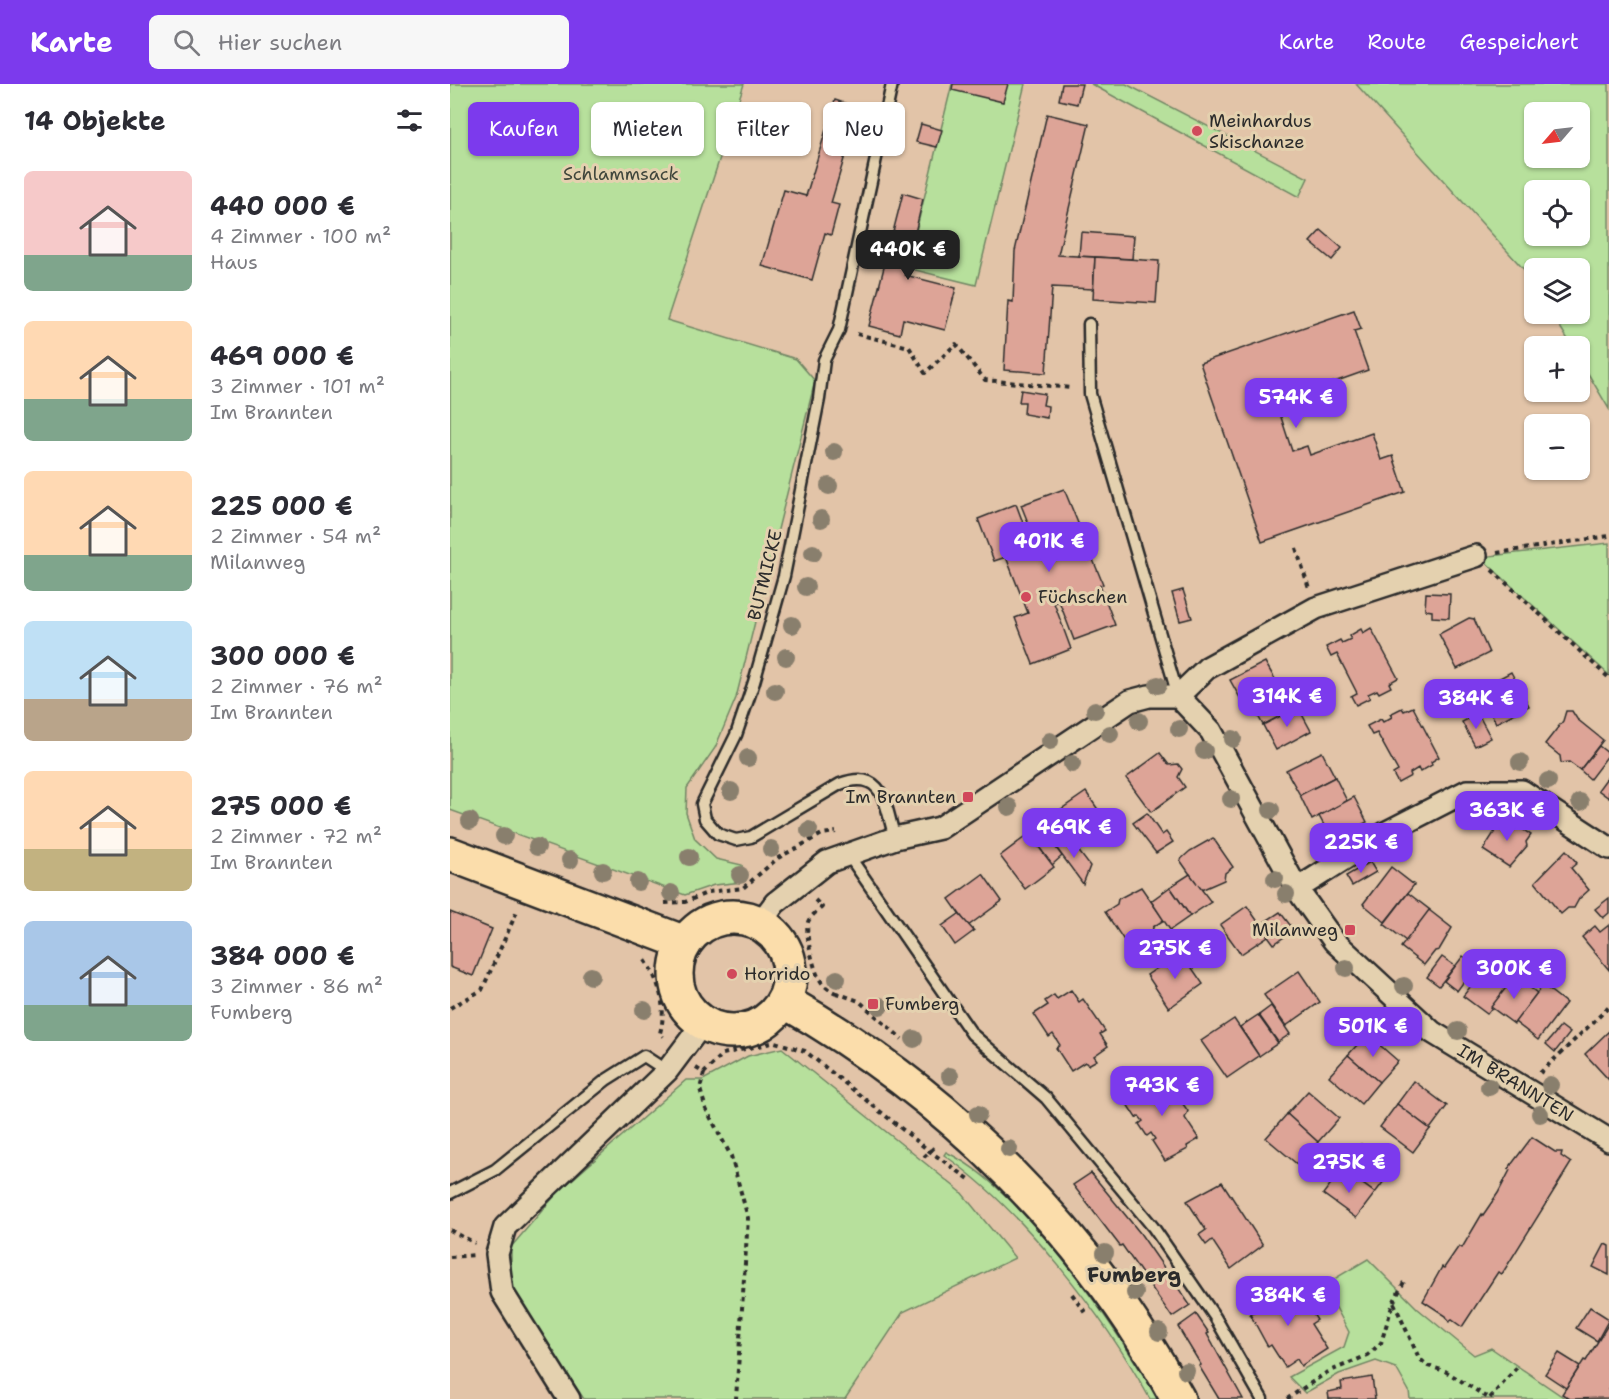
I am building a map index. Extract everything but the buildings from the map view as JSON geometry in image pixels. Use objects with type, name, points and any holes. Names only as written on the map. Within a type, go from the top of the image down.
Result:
[{"type":"main road","points":[[450,855],[685,943]]},
{"type":"main road","points":[[727,917],[744,917],[760,923],[775,934],[785,949],[790,975],[784,1001],[773,1016],[757,1026],[739,1031],[720,1030],[703,1023],[690,1011],[680,996],[676,978],[677,959],[685,943],[696,930],[711,921],[727,917]]},
{"type":"main road","points":[[784,1001],[846,1037],[897,1074],[958,1125],[1025,1190],[1078,1249],[1121,1308],[1178,1399]]},
{"type":"street","points":[[760,923],[775,903],[827,862],[847,853],[895,838],[939,828],[1130,701],[1149,696],[1178,696],[1207,668],[1316,608],[1476,556]]},
{"type":"street","name":"IM BRANNTEN","points":[[1178,696],[1211,731],[1297,889],[1334,941],[1432,1032],[1609,1140]]},
{"type":"street","points":[[1297,889],[1388,832],[1467,791],[1522,791],[1609,848]]},
{"type":"street","points":[[569,1399],[502,1292],[498,1254],[505,1227],[673,1064],[703,1023]]},
{"type":"lane","name":"BUTMICKE","points":[[892,84],[839,330],[824,360],[819,399],[783,576],[754,682],[736,735],[702,804],[705,819],[718,834],[736,840],[751,837],[840,784],[854,779],[873,783],[883,795],[895,838]]},
{"type":"lane","points":[[1089,324],[1090,390],[1178,696]]},
{"type":"lane","points":[[847,853],[972,1034],[1046,1098],[1153,1227],[1215,1317],[1262,1399]]},
{"type":"lane","points":[[450,1193],[495,1170],[606,1080],[644,1056],[673,1064]]},
{"type":"path","points":[[876,338],[909,347],[925,373],[956,344],[985,380],[1090,390]]},
{"type":"path","points":[[1476,556],[1609,536]]},
{"type":"path","points":[[1296,548],[1316,608]]},
{"type":"path","points":[[1476,556],[1609,678]]},
{"type":"path","points":[[704,1073],[673,1064],[660,1033],[665,1017],[664,1006],[652,970],[647,928],[685,902],[709,892],[742,888],[778,858]]},
{"type":"path","points":[[814,898],[822,907],[808,921],[806,938],[813,955],[818,978],[826,988],[860,1001],[907,1044]]},
{"type":"path","points":[[450,1008],[482,990],[519,906]]},
{"type":"path","points":[[831,1006],[836,993]]},
{"type":"path","points":[[1525,1089],[1609,1007]]},
{"type":"path","points":[[736,1399],[748,1218],[731,1156],[706,1110],[700,1089],[704,1073],[723,1054],[775,1042],[805,1051],[911,1137],[971,1180]]},
{"type":"path","points":[[1287,1399],[1326,1373],[1368,1355],[1381,1343],[1394,1303],[1405,1280]]},
{"type":"path","points":[[1071,1293],[1092,1322]]},
{"type":"path","points":[[1394,1303],[1419,1358],[1428,1366],[1445,1371],[1490,1399],[1518,1366]]},
{"type":"green space","name":"Schlammsack","points":[[450,84],[744,84],[738,102],[716,102],[716,156],[721,156],[667,320],[796,359],[815,381],[736,698],[715,748],[687,788],[686,813],[695,839],[716,859],[742,865],[743,882],[714,885],[685,895],[450,810]]},
{"type":"green space","points":[[952,84],[1025,84],[976,285],[907,268]]},
{"type":"green space","name":"Meinhardus Skischanze","points":[[1091,84],[1126,84],[1308,178],[1299,197]]},
{"type":"green space","points":[[1356,84],[1609,84],[1609,409],[1590,377],[1590,336],[1566,336],[1558,324],[1590,324],[1590,258],[1524,258],[1524,270]]},
{"type":"green space","points":[[1609,543],[1609,675],[1480,557]]},
{"type":"green space","points":[[782,1048],[961,1192],[1015,1258],[903,1312],[845,1399],[584,1399],[511,1291],[511,1247],[558,1192],[686,1080],[703,1080],[748,1056]]},
{"type":"green space","points":[[946,1152],[976,1170],[1006,1196],[1035,1227],[1092,1298],[1158,1399],[1150,1399],[1110,1334],[1059,1266],[1002,1204],[973,1177],[944,1155]]},
{"type":"green space","points":[[1368,1259],[1418,1309],[1474,1355],[1491,1348],[1566,1399],[1410,1399],[1409,1391],[1396,1368],[1376,1361],[1339,1374],[1305,1393],[1289,1377],[1344,1347],[1349,1332],[1324,1285]]},
{"type":"place","name":"Meinhardus Skischanze","points":[[1197,131]]},
{"type":"place","name":"Füchschen","points":[[1026,597]]},
{"type":"place","name":"Im Brannten","points":[[968,797]]},
{"type":"place","name":"Milanweg","points":[[1350,930]]},
{"type":"place","name":"Horrido","points":[[732,974]]},
{"type":"place","name":"Fumberg","points":[[873,1004]]},
{"type":"district","name":"Fumberg","points":[[1134,1275]]}]
